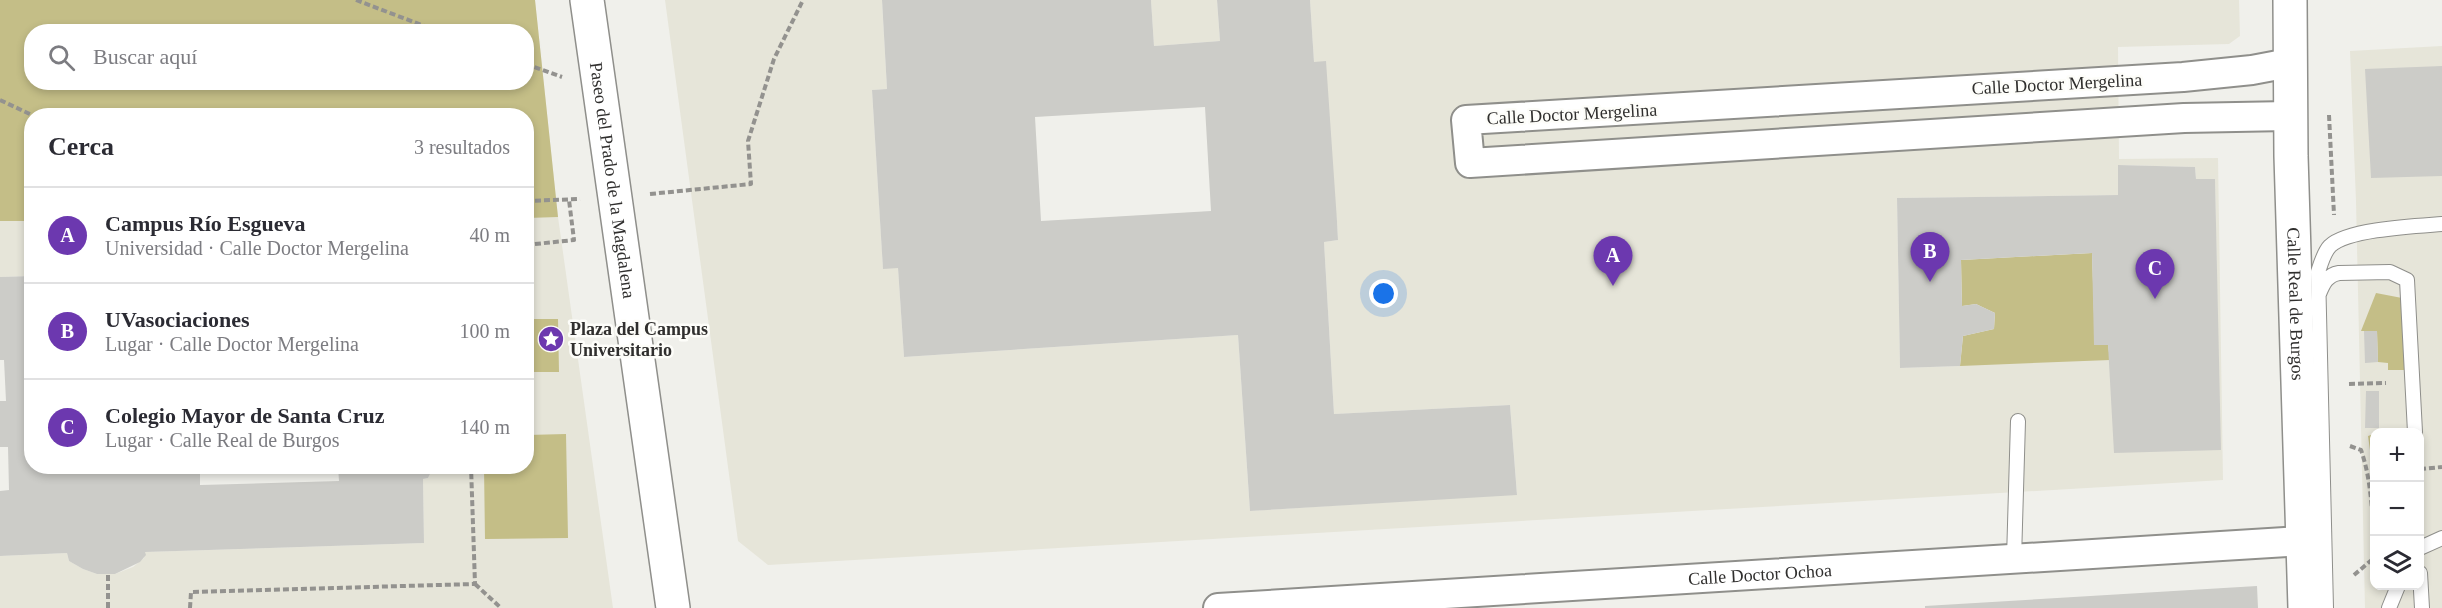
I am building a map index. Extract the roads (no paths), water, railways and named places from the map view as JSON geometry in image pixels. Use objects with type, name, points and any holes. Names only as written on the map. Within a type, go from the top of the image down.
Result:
[{"type":"street","name":"Paseo del Prado de la Magdalena","points":[[587,0],[673,608]]},
{"type":"street","name":"Calle Real de Burgos","points":[[2290,0],[2290,116],[2305,608]]},
{"type":"street","name":"Calle Doctor Mergelina","points":[[2289,63],[2252,70],[2183,77],[1466,120],[1470,163],[2172,119],[2290,116]]},
{"type":"street","name":"Calle Doctor Ochoa","points":[[1218,608],[1450,601],[2014,558],[2302,541]]},
{"type":"lane","points":[[2326,608],[2318,272],[2325,253],[2336,242],[2368,231],[2442,224]]},
{"type":"lane","points":[[2319,296],[2325,281],[2331,275],[2339,273],[2390,272],[2407,280],[2415,428]]},
{"type":"lane","points":[[2014,558],[2018,421]]},
{"type":"lane","points":[[2424,545],[2442,538]]},
{"type":"lane","points":[[2389,608],[2396,590]]},
{"type":"lane","points":[[2421,590],[2422,608]]},
{"type":"place","name":"UVasociaciones","points":[[1930,282]]},
{"type":"place","name":"Campus Río Esgueva","points":[[1613,286]]},
{"type":"place","name":"Colegio Mayor de Santa Cruz","points":[[2155,299]]},
{"type":"place","name":"Plaza del Campus Universitario","points":[[551,339]]}]
